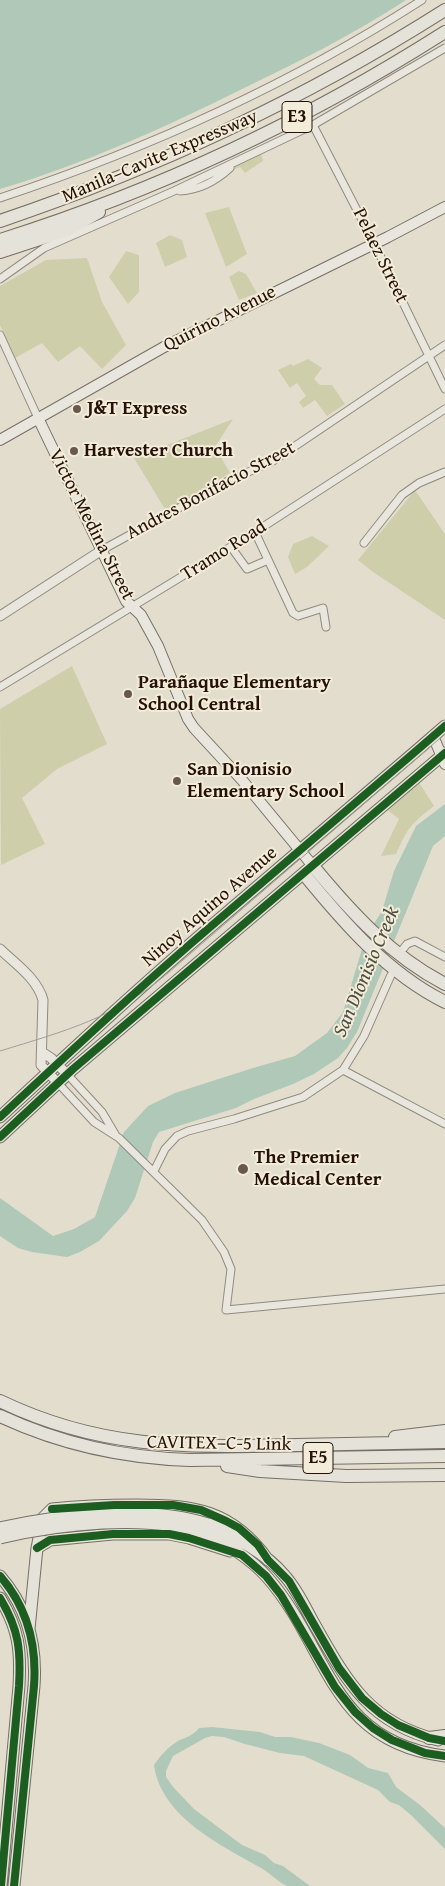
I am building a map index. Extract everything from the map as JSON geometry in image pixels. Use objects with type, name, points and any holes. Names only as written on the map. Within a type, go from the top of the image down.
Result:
[{"type":"highway","name":"Manila–Cavite Expressway","points":[[0,221],[128,174],[217,136],[346,71],[445,10]]},
{"type":"highway","name":"Manila–Cavite Expressway","points":[[0,240],[63,219],[143,188],[222,153],[313,109],[445,32]]},
{"type":"highway","points":[[0,252],[67,230],[143,188]]},
{"type":"highway","points":[[309,870],[364,924],[398,950],[415,968],[445,984]]},
{"type":"highway","points":[[309,870],[358,937],[390,969],[445,1002]]},
{"type":"highway","name":"CAVITEX–C-5 Link","points":[[0,1401],[36,1417],[90,1434],[167,1446],[445,1442]]},
{"type":"highway","name":"CAVITEX–C-5 Link","points":[[0,1416],[32,1430],[71,1443],[108,1452],[141,1457],[190,1460],[445,1456]]},
{"type":"highway","points":[[362,1443],[414,1433],[445,1431]]},
{"type":"highway","points":[[190,1460],[260,1471],[304,1474],[346,1476],[445,1475]]},
{"type":"highway","points":[[429,1738],[445,1736]]},
{"type":"main road","name":"Quirino Avenue","points":[[0,440],[170,344],[445,207]]},
{"type":"main road","name":"Victor Medina Street","points":[[38,418],[126,602],[140,615],[158,646],[184,710],[194,728],[242,780],[301,851],[309,870]]},
{"type":"main road","name":"Ninoy Aquino Avenue","points":[[0,1117],[209,928],[445,726]]},
{"type":"main road","points":[[433,736],[444,754]]},
{"type":"main road","name":"Ninoy Aquino Avenue","points":[[0,1137],[67,1074],[444,754]]},
{"type":"main road","points":[[29,1629],[37,1548],[43,1518],[52,1509],[173,1506],[201,1510],[226,1520],[238,1528],[258,1545],[268,1560]]},
{"type":"main road","points":[[74,1537],[64,1534],[59,1523],[63,1512],[76,1507]]},
{"type":"main road","points":[[0,1528],[54,1519],[112,1514],[190,1518],[242,1555],[266,1576],[281,1595],[341,1696],[355,1712],[373,1728],[392,1740],[425,1752],[445,1756]]},
{"type":"main road","points":[[0,1538],[57,1528],[113,1524],[178,1526],[225,1532],[268,1560],[284,1574],[342,1673],[356,1692],[389,1719],[429,1738],[445,1741]]},
{"type":"main road","points":[[37,1548],[50,1540],[74,1537],[133,1534],[178,1535],[242,1555]]},
{"type":"main road","points":[[0,1576],[20,1604],[29,1629],[35,1657],[14,1886]]},
{"type":"main road","points":[[0,1598],[10,1614],[17,1633],[20,1658],[20,1686],[1,1886]]},
{"type":"main road","points":[[8,1806],[22,1807]]},
{"type":"street","points":[[0,198],[119,155],[208,116],[299,72],[388,22],[422,0]]},
{"type":"street","points":[[0,279],[44,248],[174,191],[193,190],[219,178],[234,164],[313,125],[445,48]]},
{"type":"street","name":"Pelaez Street","points":[[313,125],[445,389]]},
{"type":"street","name":"Victor Medina Street","points":[[0,335],[38,418]]},
{"type":"street","name":"Andres Bonifacio Street","points":[[0,616],[102,550],[228,481],[272,461],[445,345]]},
{"type":"street","name":"Tramo Road","points":[[0,687],[231,547],[445,409]]},
{"type":"street","points":[[364,543],[402,495],[419,483],[445,472]]},
{"type":"street","points":[[255,532],[293,613],[298,616],[323,608],[326,627]]},
{"type":"street","points":[[231,547],[247,569],[268,560]]},
{"type":"street","points":[[398,950],[415,941],[445,957]]},
{"type":"street","points":[[0,949],[36,984],[40,991],[43,1000],[41,1066],[94,1122],[117,1136],[202,1220],[228,1260],[231,1269],[226,1310],[445,1289]]},
{"type":"street","points":[[151,1168],[171,1142],[182,1134],[303,1097],[343,1070],[364,1036],[390,969]]},
{"type":"street","points":[[42,1052],[57,1064],[102,1112],[117,1136]]},
{"type":"street","points":[[343,1070],[445,1124]]},
{"type":"shaded area","points":[[260,151],[263,161],[245,173],[240,167],[231,171],[230,168]]},
{"type":"shaded area","points":[[229,207],[247,254],[226,267],[205,213]]},
{"type":"shaded area","points":[[170,235],[182,240],[187,257],[165,267],[156,243]]},
{"type":"shaded area","points":[[126,251],[139,255],[139,292],[128,304],[109,277]]},
{"type":"shaded area","points":[[87,258],[102,302],[126,345],[102,369],[80,346],[58,362],[42,343],[15,358],[0,325],[0,286],[46,260]]},
{"type":"shaded area","points":[[239,271],[246,274],[257,293],[239,300],[229,277]]},
{"type":"shaded area","points":[[308,359],[322,368],[314,379],[320,385],[332,385],[345,404],[327,416],[315,400],[303,408],[299,402],[306,396],[297,383],[290,388],[278,370]]},
{"type":"shaded area","points":[[233,419],[215,447],[230,473],[166,511],[134,458]]},
{"type":"shaded area","points":[[415,490],[445,534],[445,620],[358,560]]},
{"type":"shaded area","points":[[312,536],[329,546],[307,567],[295,574],[288,557],[293,544]]},
{"type":"shaded area","points":[[72,666],[107,744],[57,769],[22,798],[45,844],[1,865],[0,709]]},
{"type":"shaded area","points":[[418,781],[434,806],[411,827],[396,854],[381,856],[399,819],[386,809]]},
{"type":"water","points":[[0,0],[406,0],[326,47],[183,118],[93,157],[0,189]]},
{"type":"water","name":"San Dionisio Creek","points":[[445,804],[445,836],[433,846],[357,1032],[338,1058],[314,1074],[236,1108],[159,1132],[153,1142],[135,1198],[127,1211],[99,1241],[80,1252],[67,1257],[32,1252],[18,1248],[0,1236],[0,1198],[53,1236],[74,1229],[95,1217],[124,1132],[148,1106],[175,1093],[295,1056],[327,1033],[343,1012],[366,936],[382,911],[394,871],[416,826]]},
{"type":"water","points":[[212,1727],[260,1732],[275,1737],[291,1737],[319,1743],[350,1755],[368,1768],[388,1773],[396,1787],[420,1805],[445,1828],[445,1849],[412,1816],[399,1805],[390,1802],[378,1790],[304,1756],[280,1753],[224,1737],[212,1736],[173,1756],[166,1771],[166,1777],[194,1809],[242,1845],[265,1855],[310,1886],[287,1886],[264,1870],[228,1850],[195,1827],[168,1800],[159,1783],[154,1765],[159,1758],[174,1743],[192,1735],[199,1728]]},
{"type":"tram line","points":[[0,1051],[46,1037],[88,1021],[109,1012],[148,988],[168,973],[445,734]]},
{"type":"cycle path","points":[[0,1117],[161,970],[445,726]]},
{"type":"cycle path","points":[[0,1137],[73,1069],[445,753]]},
{"type":"cycle path","points":[[52,1509],[114,1505],[173,1505],[201,1510],[239,1528],[258,1545],[268,1560],[289,1581],[339,1668],[362,1698],[398,1725],[429,1738],[445,1741]]},
{"type":"cycle path","points":[[37,1548],[50,1540],[113,1534],[169,1534],[189,1538],[242,1555],[266,1576],[281,1595],[335,1687],[355,1712],[373,1728],[392,1740],[425,1753],[445,1756]]},
{"type":"cycle path","points":[[0,1576],[17,1600],[28,1627],[32,1641],[35,1671],[14,1886]]},
{"type":"cycle path","points":[[0,1598],[15,1630],[20,1662],[1,1886]]},
{"type":"place","name":"J&T Express","points":[[77,409]]},
{"type":"place","name":"Harvester Church","points":[[74,451]]},
{"type":"place","name":"Parañaque Elementary School Central","points":[[128,694]]},
{"type":"place","name":"San Dionisio Elementary School","points":[[177,781]]},
{"type":"place","name":"The Premier Medical Center","points":[[243,1169]]}]
